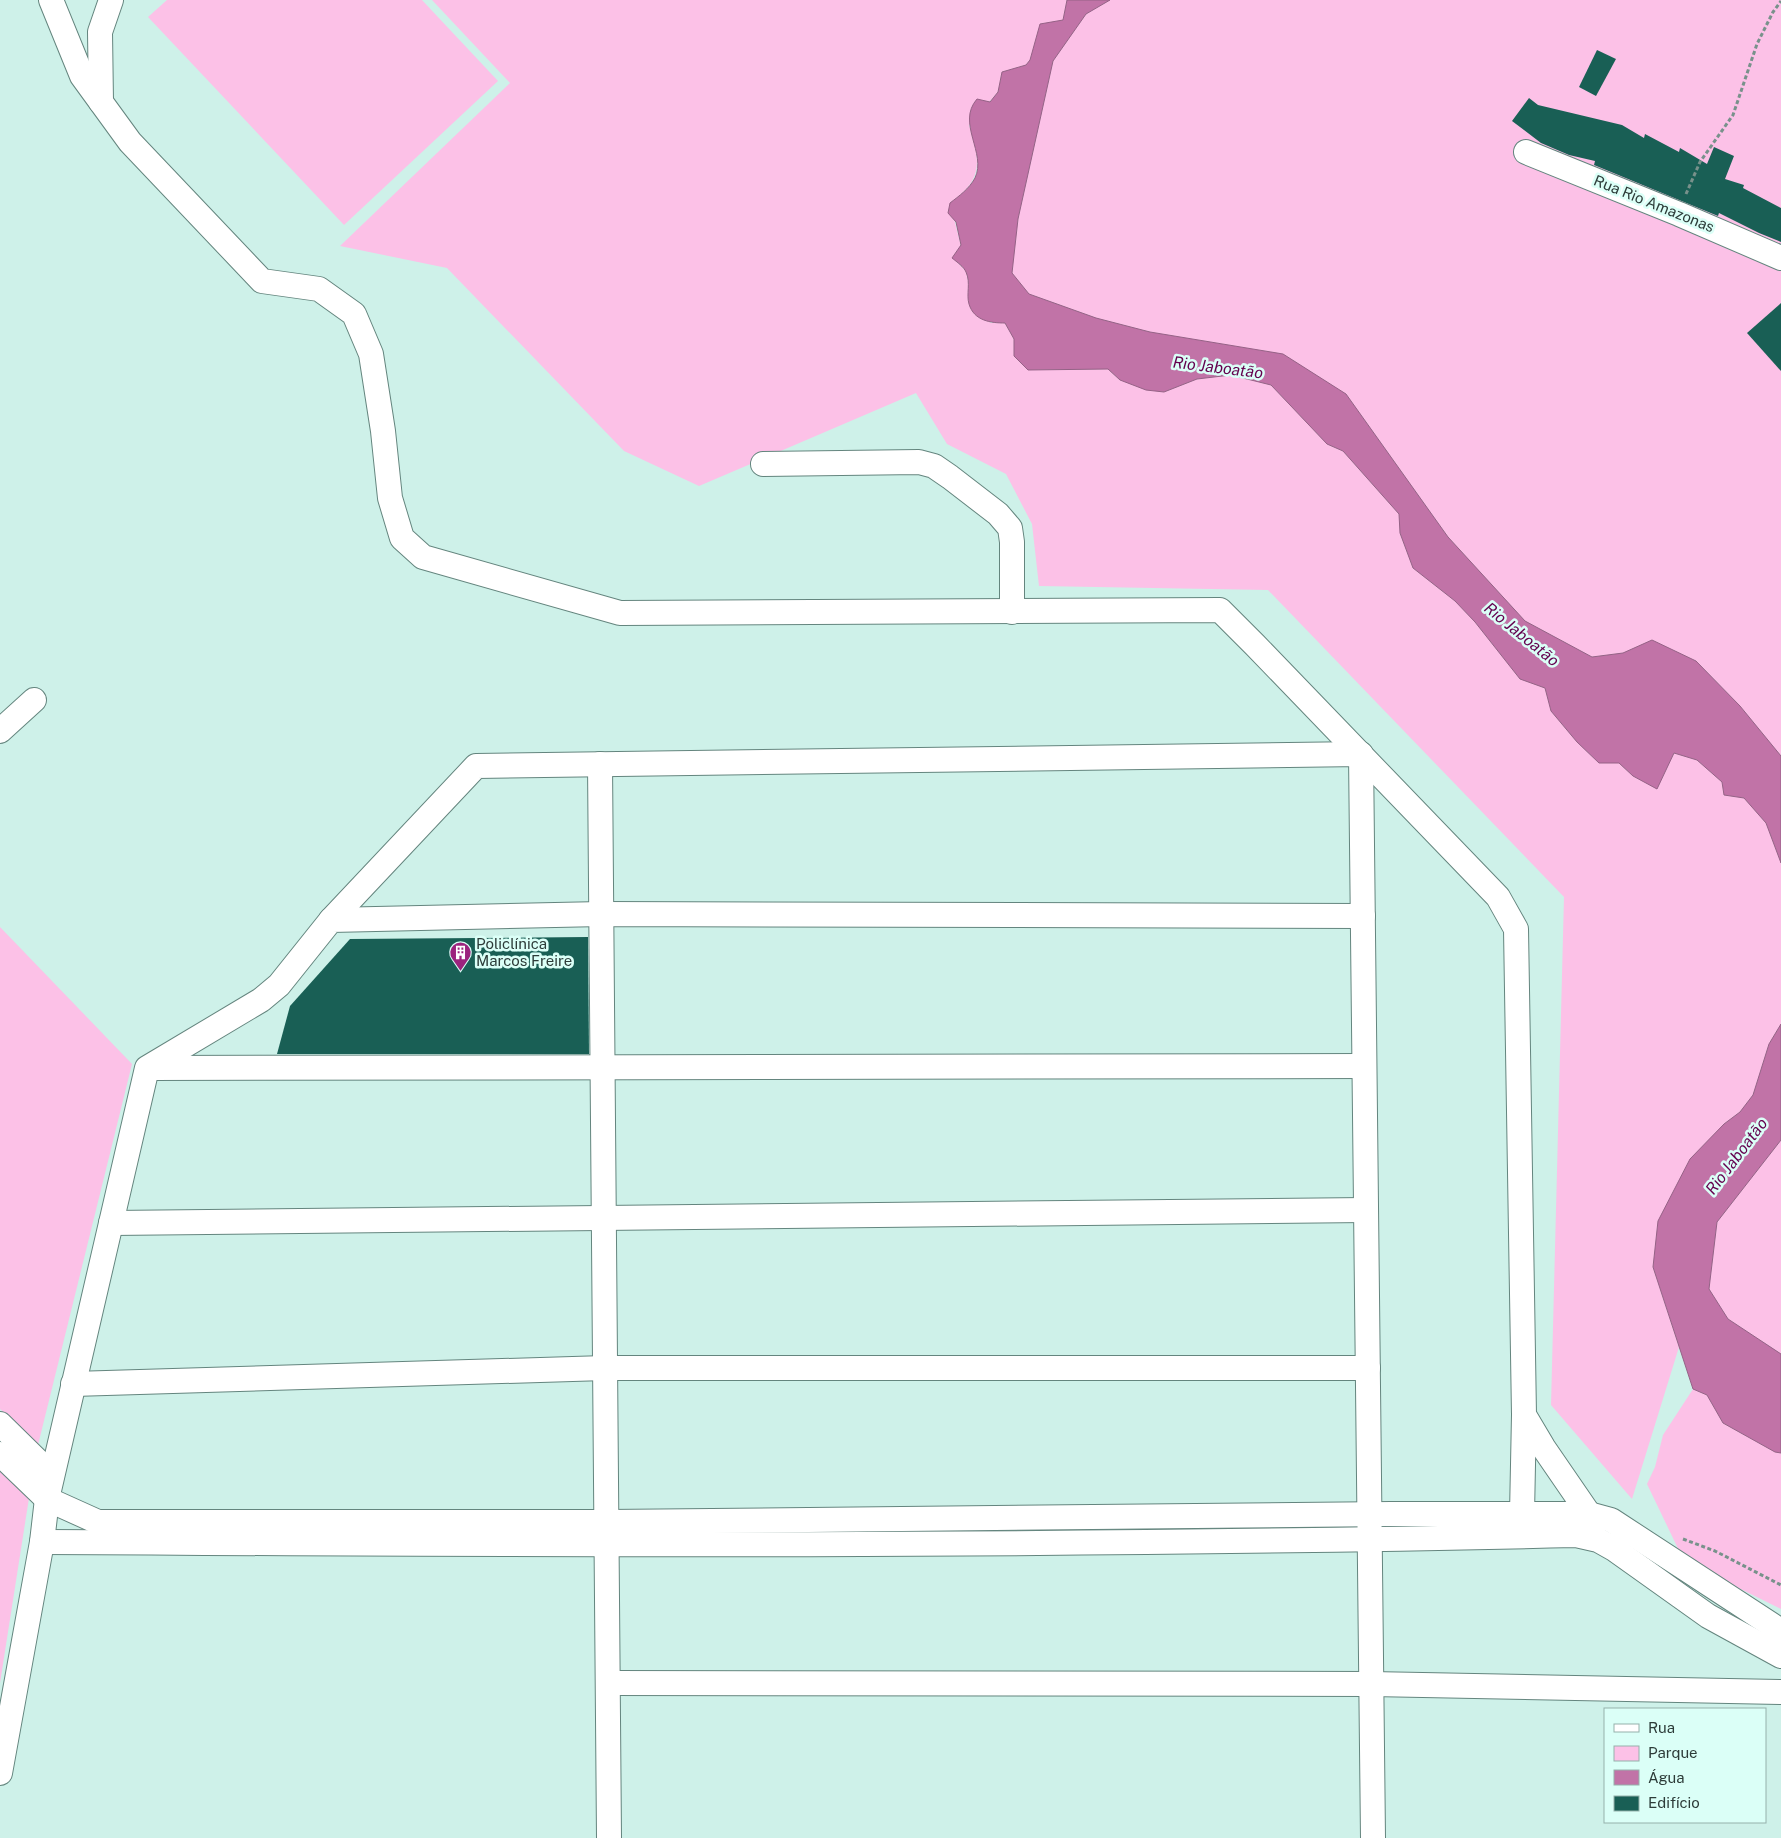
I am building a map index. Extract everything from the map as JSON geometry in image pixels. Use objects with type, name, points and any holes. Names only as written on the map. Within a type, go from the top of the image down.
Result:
[{"type":"street","points":[[51,0],[82,76],[130,142],[262,281],[319,289],[354,314],[371,354],[383,431],[390,498],[402,538],[423,557],[620,613],[1220,610],[1361,754],[1498,897],[1516,929],[1524,1415],[1522,1514]]},
{"type":"street","points":[[101,102],[100,32],[111,0]]},
{"type":"street","name":"Rua Rio Amazonas","points":[[1526,152],[1781,258]]},
{"type":"street","points":[[763,464],[919,462],[934,466],[998,514],[1010,528],[1012,542],[1012,612]]},
{"type":"street","points":[[0,731],[34,700]]},
{"type":"street","points":[[0,1773],[42,1542],[46,1499],[147,1068],[261,1000],[279,985],[331,920],[476,766],[1361,754]]},
{"type":"street","points":[[1361,754],[1373,1838]]},
{"type":"street","points":[[600,764],[609,1838]]},
{"type":"street","points":[[331,920],[602,914],[1363,916]]},
{"type":"street","points":[[147,1068],[1364,1066]]},
{"type":"street","points":[[111,1223],[1366,1210]]},
{"type":"street","points":[[73,1384],[605,1368],[1368,1368]]},
{"type":"street","points":[[1524,1415],[1543,1447],[1589,1514]]},
{"type":"street","points":[[0,1424],[52,1475]]},
{"type":"street","points":[[0,1454],[46,1499],[98,1522],[607,1522],[1369,1514],[1589,1514],[1610,1520],[1781,1631]]},
{"type":"street","points":[[42,1542],[607,1546],[1369,1540],[1576,1535],[1598,1540],[1614,1549],[1708,1616],[1781,1656]]},
{"type":"street","points":[[608,1683],[1371,1684],[1781,1692]]},
{"type":"path","points":[[1679,214],[1689,185],[1700,162],[1733,115],[1757,44],[1773,12],[1781,1]]},
{"type":"green space","points":[[167,0],[422,0],[498,81],[344,225],[148,17]]},
{"type":"green space","points":[[432,0],[1067,0],[1063,20],[1035,45],[1030,60],[1026,65],[1002,72],[998,92],[969,125],[977,159],[974,178],[961,195],[950,203],[961,246],[953,258],[966,271],[969,285],[969,304],[991,323],[1005,323],[1014,339],[1014,356],[1028,370],[1108,369],[1120,380],[1164,392],[1197,379],[1231,375],[1271,385],[1327,444],[1343,451],[1399,514],[1400,533],[1413,568],[1455,601],[1475,622],[1520,679],[1545,688],[1551,711],[1577,742],[1599,763],[1619,763],[1633,776],[1657,788],[1674,753],[1697,760],[1722,782],[1724,795],[1744,798],[1766,823],[1781,863],[1781,1024],[1769,1044],[1753,1095],[1740,1112],[1724,1124],[1653,1267],[1679,1347],[1632,1499],[1551,1405],[1564,897],[1268,590],[1039,586],[1032,524],[1006,474],[947,444],[916,393],[699,486],[624,451],[447,268],[340,246],[510,83]]},
{"type":"green space","points":[[1110,0],[1781,0],[1781,756],[1740,706],[1696,661],[1652,641],[1623,653],[1592,657],[1525,621],[1448,537],[1346,394],[1150,332],[1096,318],[1029,294],[1011,273],[1018,219],[1053,61],[1086,14]]},
{"type":"green space","points":[[0,927],[132,1064],[38,1445],[0,1409]]},
{"type":"green space","points":[[1781,1140],[1781,1354],[1728,1319],[1709,1289],[1717,1222]]},
{"type":"green space","points":[[1693,1389],[1707,1395],[1723,1423],[1775,1452],[1781,1453],[1781,1609],[1684,1561],[1647,1484],[1655,1467],[1663,1435]]},
{"type":"green space","points":[[0,1470],[29,1498],[0,1683]]},
{"type":"water","name":"Rio Jaboatão","points":[[1067,0],[1110,0],[1086,14],[1053,61],[1018,219],[1012,273],[1029,294],[1096,318],[1150,332],[1283,354],[1346,394],[1448,537],[1525,621],[1592,657],[1623,653],[1652,640],[1696,661],[1740,706],[1781,756],[1781,863],[1766,823],[1744,798],[1724,795],[1722,782],[1697,760],[1674,753],[1657,789],[1633,776],[1619,763],[1599,763],[1577,742],[1551,711],[1545,688],[1520,679],[1475,622],[1455,601],[1413,568],[1400,533],[1399,514],[1343,451],[1327,444],[1271,385],[1231,375],[1197,379],[1164,392],[1146,390],[1120,380],[1108,369],[1028,370],[1014,356],[1014,339],[1005,323],[984,320],[971,310],[966,272],[952,258],[961,245],[956,222],[948,213],[950,203],[970,186],[978,168],[970,128],[971,108],[977,99],[990,102],[998,92],[1002,72],[1026,65],[1030,60],[1040,24],[1063,20]]},
{"type":"water","name":"Rio Jaboatão","points":[[1781,1024],[1781,1140],[1717,1222],[1709,1289],[1728,1319],[1781,1354],[1781,1453],[1775,1452],[1723,1423],[1707,1395],[1693,1389],[1653,1267],[1658,1221],[1690,1159],[1724,1124],[1740,1112],[1753,1095],[1769,1044]]},
{"type":"building","points":[[1597,50],[1616,59],[1596,96],[1579,87]]},
{"type":"building","points":[[1529,98],[1538,105],[1622,125],[1644,138],[1645,134],[1679,152],[1680,148],[1707,164],[1714,147],[1734,156],[1725,179],[1744,185],[1743,188],[1781,208],[1781,242],[1719,213],[1718,216],[1594,165],[1595,161],[1569,155],[1541,143],[1512,121]]},
{"type":"building","points":[[1781,303],[1781,371],[1747,333]]},
{"type":"building","name":"Policlínica Marcos Freire","points":[[588,937],[589,1054],[277,1054],[290,1006],[350,939]]},
{"type":"place","name":"Policlínica Marcos Freire","points":[[460,972]]}]
